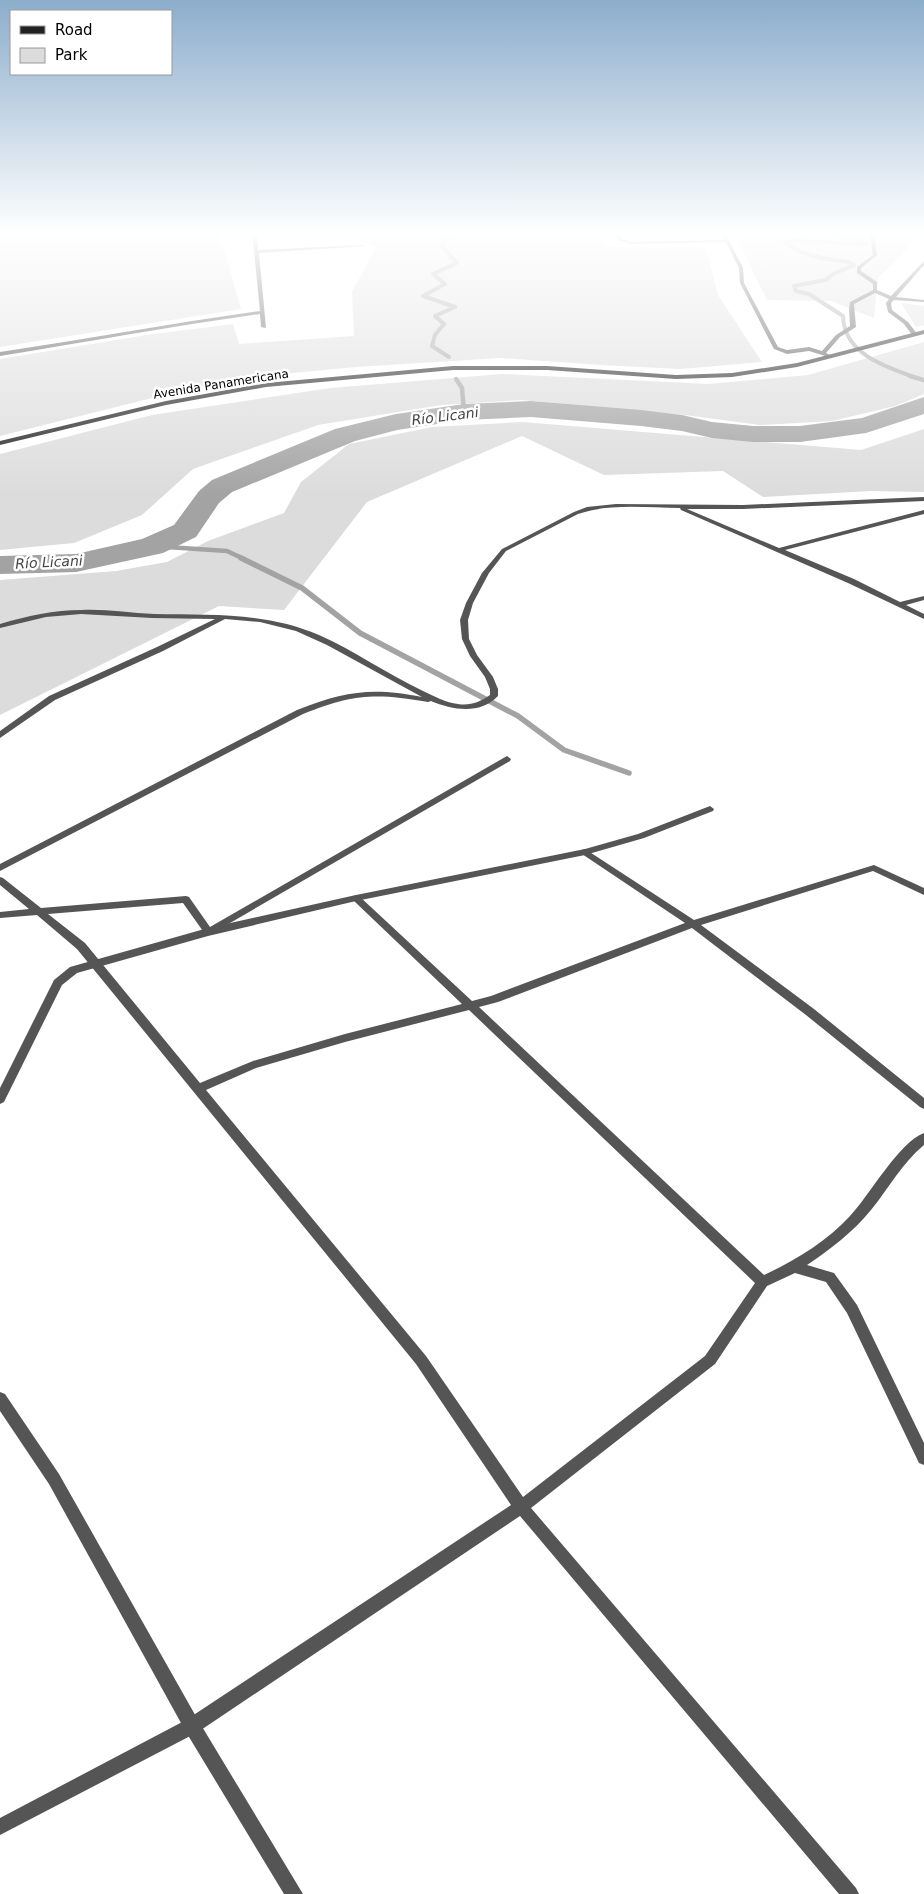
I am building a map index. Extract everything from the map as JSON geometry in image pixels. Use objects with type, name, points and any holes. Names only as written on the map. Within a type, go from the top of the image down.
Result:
[{"type":"main road","name":"Avenida Panamericana","points":[[0,443],[166,402],[266,385],[453,368],[547,368],[702,376],[757,372],[833,356],[924,332]]},
{"type":"street","points":[[0,354],[211,319]]},
{"type":"street","points":[[263,319],[264,327]]},
{"type":"street","points":[[761,319],[776,348],[787,352],[809,349],[833,356]]},
{"type":"street","points":[[823,353],[838,336],[853,327],[853,319]]},
{"type":"street","points":[[901,319],[914,335]]},
{"type":"street","points":[[0,868],[300,712],[324,702],[361,692],[378,692],[460,707],[472,706],[487,701],[494,696],[495,688],[490,677],[470,650],[464,633],[464,619],[484,574],[495,558],[504,550],[576,513],[587,509],[616,506],[743,507],[924,499]]},
{"type":"street","points":[[677,507],[851,581],[924,617]]},
{"type":"street","points":[[778,550],[924,512]]},
{"type":"street","points":[[899,605],[924,598]]},
{"type":"street","points":[[0,626],[31,617],[92,612],[224,617],[271,623],[316,636],[380,672],[443,704]]},
{"type":"street","points":[[0,735],[52,698],[160,649],[224,617]]},
{"type":"street","points":[[208,932],[507,759]]},
{"type":"street","points":[[0,1099],[58,984],[74,970],[208,932],[356,898],[585,852],[641,836],[710,809]]},
{"type":"street","points":[[585,852],[693,924],[810,1012],[924,1104]]},
{"type":"street","points":[[198,1089],[253,1065],[344,1038],[494,999],[693,924],[874,868],[924,892]]},
{"type":"street","points":[[0,880],[81,946],[421,1360],[522,1507],[850,1894]]},
{"type":"street","points":[[356,898],[763,1282]]},
{"type":"street","points":[[0,915],[41,913],[186,899],[208,932]]},
{"type":"street","points":[[0,1827],[192,1726],[522,1507],[710,1360],[763,1282],[794,1267],[842,1232],[861,1214],[912,1147],[924,1138]]},
{"type":"street","points":[[794,1267],[830,1277],[852,1309],[924,1458]]},
{"type":"street","points":[[0,1399],[54,1479],[192,1726],[294,1894]]},
{"type":"green space","points":[[0,319],[175,319],[0,347]]},
{"type":"green space","points":[[353,319],[734,319],[762,362],[680,369],[500,358],[356,367],[228,379],[0,436],[0,359],[153,334],[233,324],[239,344],[354,336]]},
{"type":"green space","points":[[911,319],[924,319],[924,325],[916,327]]},
{"type":"green space","points":[[924,342],[924,394],[895,406],[832,421],[760,425],[685,415],[522,400],[441,405],[318,425],[193,469],[142,515],[74,543],[0,550],[0,454],[152,415],[330,388],[502,374],[708,384],[808,375]]},
{"type":"green space","points":[[523,422],[861,450],[924,429],[924,492],[871,491],[763,497],[723,471],[604,475],[522,436],[367,502],[284,610],[219,606],[0,715],[0,580],[116,571],[167,562],[208,541],[284,513],[301,482],[349,444],[432,427]]},
{"type":"waterway","points":[[439,319],[444,324],[435,335],[432,346],[449,357]]},
{"type":"waterway","points":[[844,319],[850,340],[858,349],[878,363],[914,377]]},
{"type":"waterway","points":[[910,376],[924,380]]},
{"type":"waterway","points":[[456,379],[462,388],[464,412]]},
{"type":"waterway","name":"Río Licani","points":[[0,565],[76,563],[152,546],[185,531],[209,497],[222,486],[345,435],[396,422],[464,412],[531,409],[641,418],[682,423],[712,430],[753,434],[800,434],[866,425],[924,405]]},
{"type":"waterway","points":[[152,546],[227,551],[244,559]]},
{"type":"waterway","points":[[241,558],[302,588],[360,633],[518,716],[564,750],[629,773]]}]
